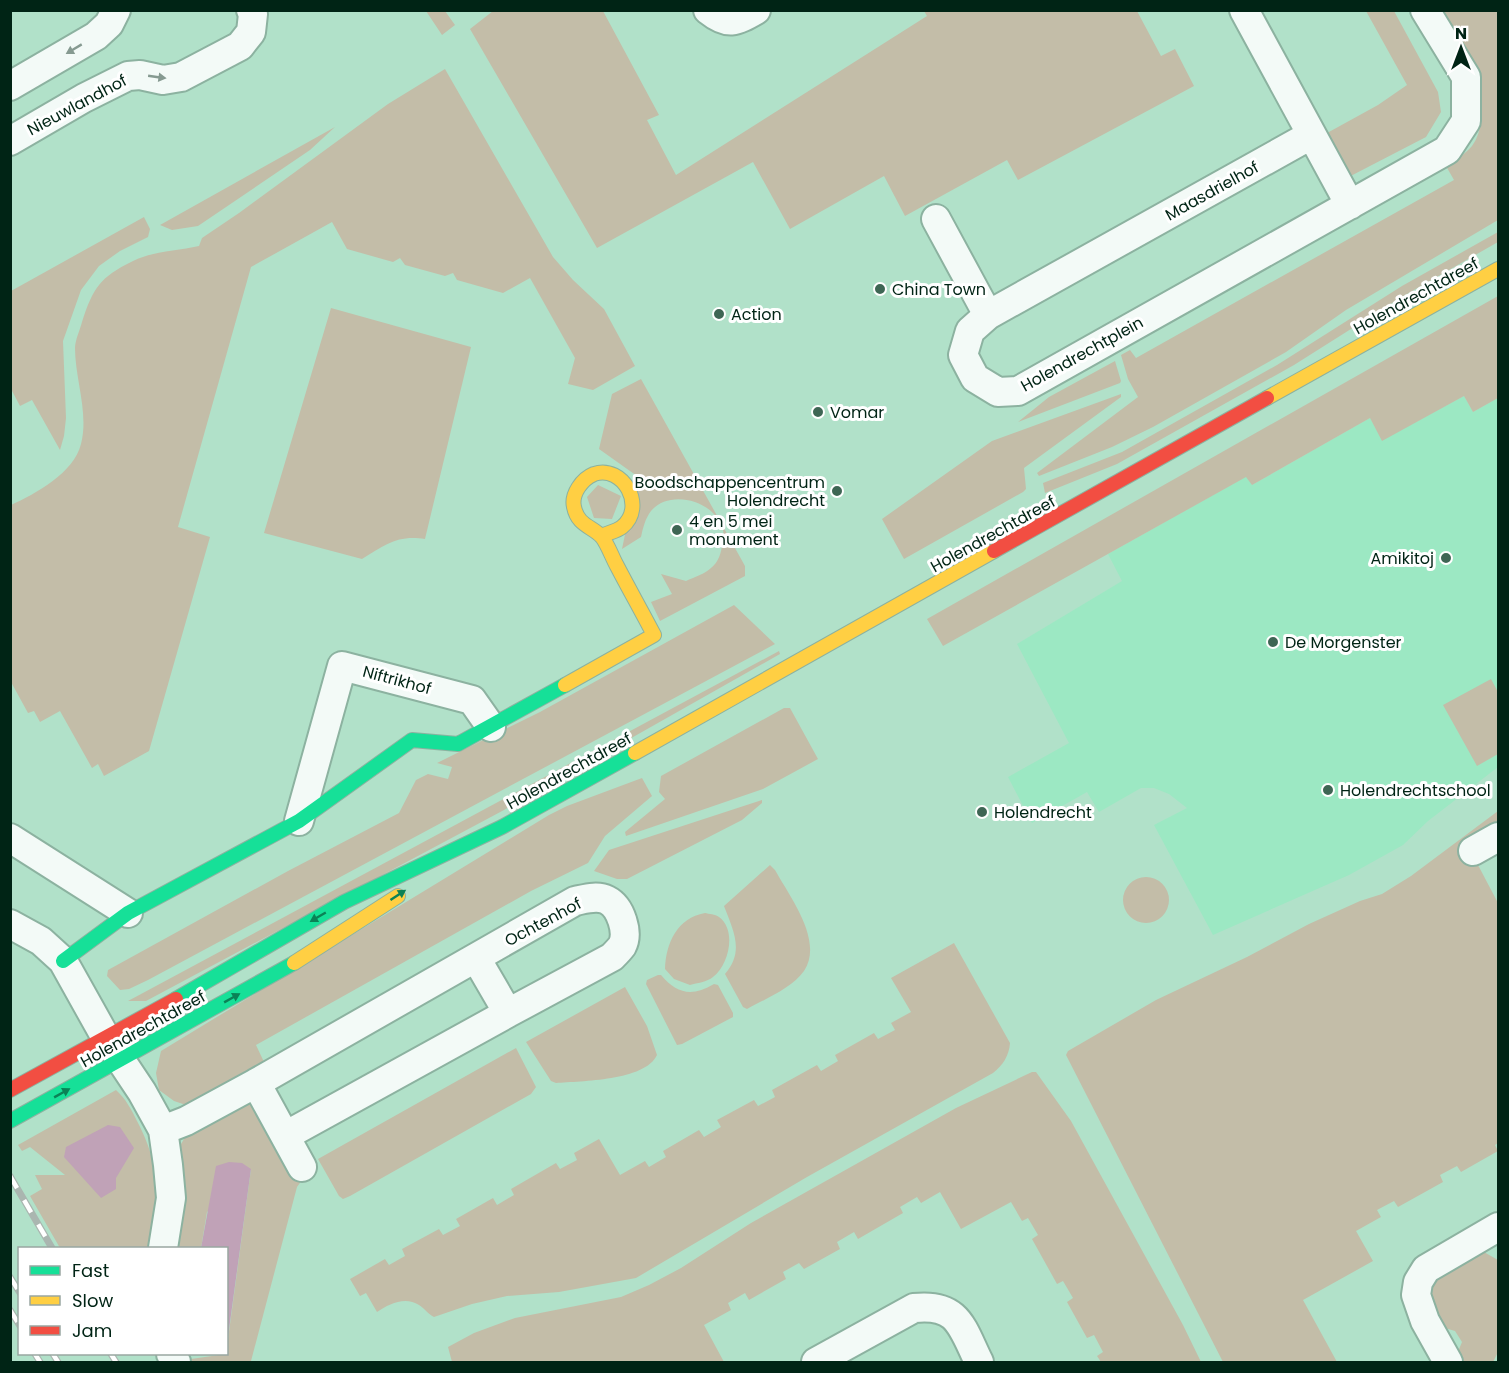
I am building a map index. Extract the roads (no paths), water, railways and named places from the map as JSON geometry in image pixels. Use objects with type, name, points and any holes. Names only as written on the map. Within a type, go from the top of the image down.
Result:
[{"type":"main road","name":"Holendrechtdreef","points":[[10,1121],[113,1049],[344,902],[502,827],[1498,269]]},
{"type":"main road","points":[[63,961],[128,913],[298,821],[412,740],[458,744],[654,635],[600,536],[590,531],[577,518],[574,497],[578,488],[585,479],[604,472],[624,480],[634,498],[634,509],[630,519],[623,526],[600,536]]},
{"type":"main road","name":"Holendrechtdreef","points":[[10,1090],[113,1049],[306,956],[502,827]]},
{"type":"street","points":[[10,86],[96,36],[109,24],[116,10]]},
{"type":"street","name":"Nieuwlandhof","points":[[10,141],[84,98],[128,76],[140,75],[163,80],[181,76],[240,46],[251,32],[253,14],[251,10]]},
{"type":"street","points":[[708,10],[720,20],[738,20],[756,10]]},
{"type":"street","points":[[1244,10],[1350,206]]},
{"type":"street","name":"Holendrechtplein","points":[[988,315],[970,331],[963,356],[975,378],[998,392],[1018,391],[1447,150],[1466,121],[1466,77],[1425,10]]},
{"type":"street","name":"Maasdrielhof","points":[[988,315],[1311,135]]},
{"type":"street","points":[[936,219],[988,315]]},
{"type":"street","name":"Niftrikhof","points":[[298,821],[342,666],[472,700],[491,727]]},
{"type":"street","points":[[1473,851],[1498,837]]},
{"type":"street","points":[[10,838],[128,913]]},
{"type":"street","name":"Ochtenhof","points":[[163,1130],[186,1121],[256,1083],[575,902],[592,897],[607,900],[616,908],[623,923],[624,934],[622,946],[612,957],[285,1136]]},
{"type":"street","points":[[10,924],[41,941],[63,961],[163,1130],[171,1198],[163,1247]]},
{"type":"street","points":[[476,958],[508,1013]]},
{"type":"street","points":[[256,1083],[302,1167]]},
{"type":"street","points":[[1448,1362],[1425,1321],[1416,1295],[1418,1282],[1426,1269],[1498,1227]]},
{"type":"street","points":[[816,1362],[914,1308],[931,1306],[946,1311],[959,1322],[979,1362]]},
{"type":"railway","points":[[10,1176],[51,1247]]},
{"type":"railway","points":[[10,1277],[18,1290]]},
{"type":"railway","points":[[10,1310],[18,1323]]},
{"type":"railway","points":[[36,1355],[40,1362]]},
{"type":"railway","points":[[54,1355],[58,1362]]},
{"type":"railway","points":[[112,1355],[116,1362]]},
{"type":"place","name":"China Town","points":[[880,289]]},
{"type":"place","name":"Action","points":[[719,314]]},
{"type":"place","name":"Vomar","points":[[818,412]]},
{"type":"place","name":"Boodschappencentrum Holendrecht","points":[[837,491]]},
{"type":"place","name":"4 en 5 mei monument","points":[[677,530]]},
{"type":"place","name":"Amikitoj","points":[[1446,558]]},
{"type":"place","name":"De Morgenster","points":[[1273,642]]},
{"type":"place","name":"Holendrechtschool","points":[[1328,790]]},
{"type":"place","name":"Holendrecht","points":[[982,812]]}]
